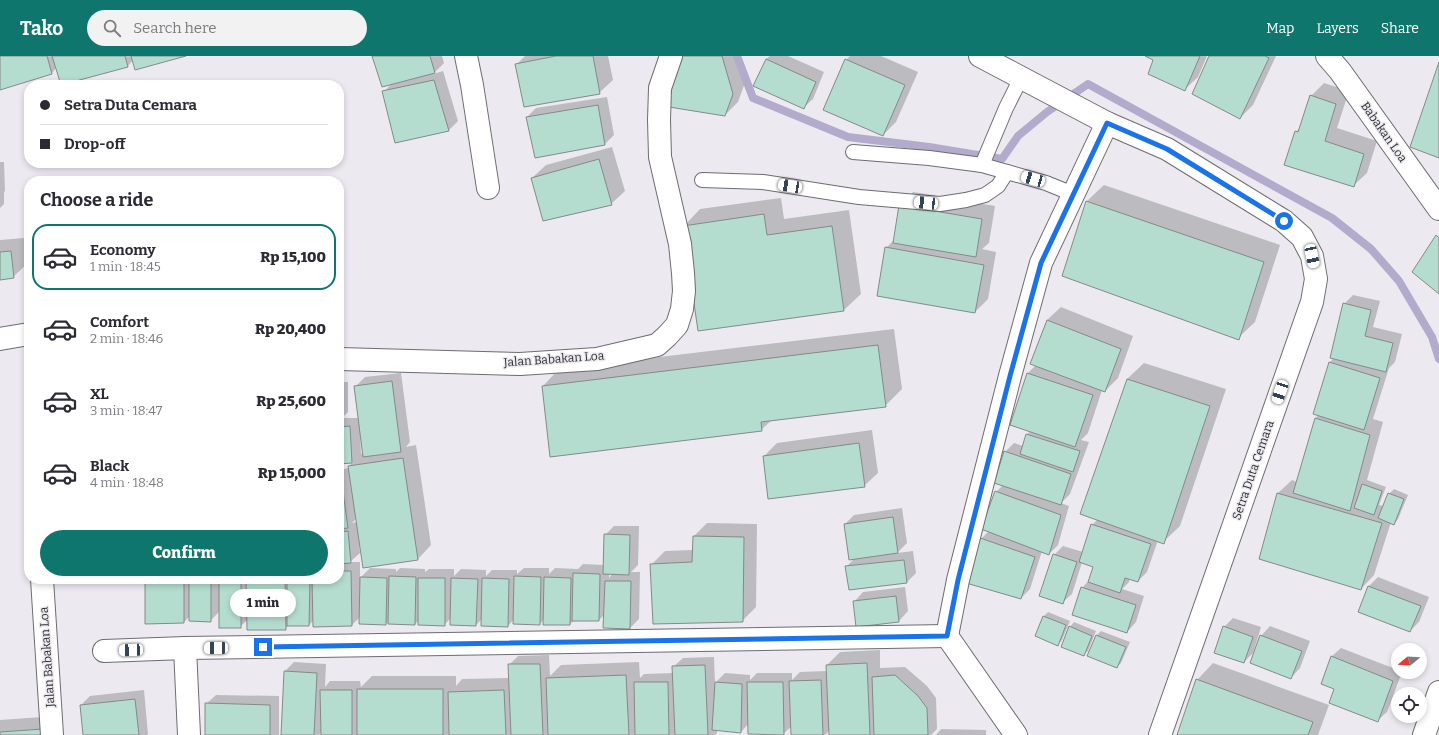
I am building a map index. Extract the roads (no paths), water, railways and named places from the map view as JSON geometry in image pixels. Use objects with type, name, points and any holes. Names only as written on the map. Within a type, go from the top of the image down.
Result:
[{"type":"street","points":[[466,56],[488,188]]},
{"type":"street","name":"Jalan Babakan Loa","points":[[344,360],[520,364],[596,359],[657,344],[668,336],[677,325],[682,309],[684,291],[680,244],[660,157],[660,88],[671,56]]},
{"type":"street","name":"Setra Duta Cemara","points":[[980,56],[1107,123],[1167,149],[1284,221],[1302,238],[1312,256],[1316,279],[1312,302],[1160,735]]},
{"type":"street","name":"Babakan Loa","points":[[1327,56],[1340,71],[1439,209]]},
{"type":"street","points":[[1016,735],[947,636],[958,580],[1010,376],[1041,263],[1107,123]]},
{"type":"street","points":[[0,338],[24,335]]},
{"type":"street","name":"Jalan Babakan Loa","points":[[42,584],[52,735]]},
{"type":"street","points":[[104,651],[185,648],[947,636]]},
{"type":"street","points":[[185,648],[190,735]]},
{"type":"street","points":[[1424,735],[1439,692]]},
{"type":"lane","points":[[982,165],[1020,78]]},
{"type":"lane","points":[[853,152],[914,156],[982,165],[1046,183],[1073,194]]},
{"type":"lane","points":[[702,180],[763,182],[859,196],[940,204],[966,200],[984,195],[998,186],[1007,172]]},
{"type":"waterway","points":[[737,56],[753,98],[848,137],[929,147],[1002,159],[1018,136],[1047,112],[1088,84],[1332,218],[1371,249],[1399,281],[1432,337],[1439,359]]}]
